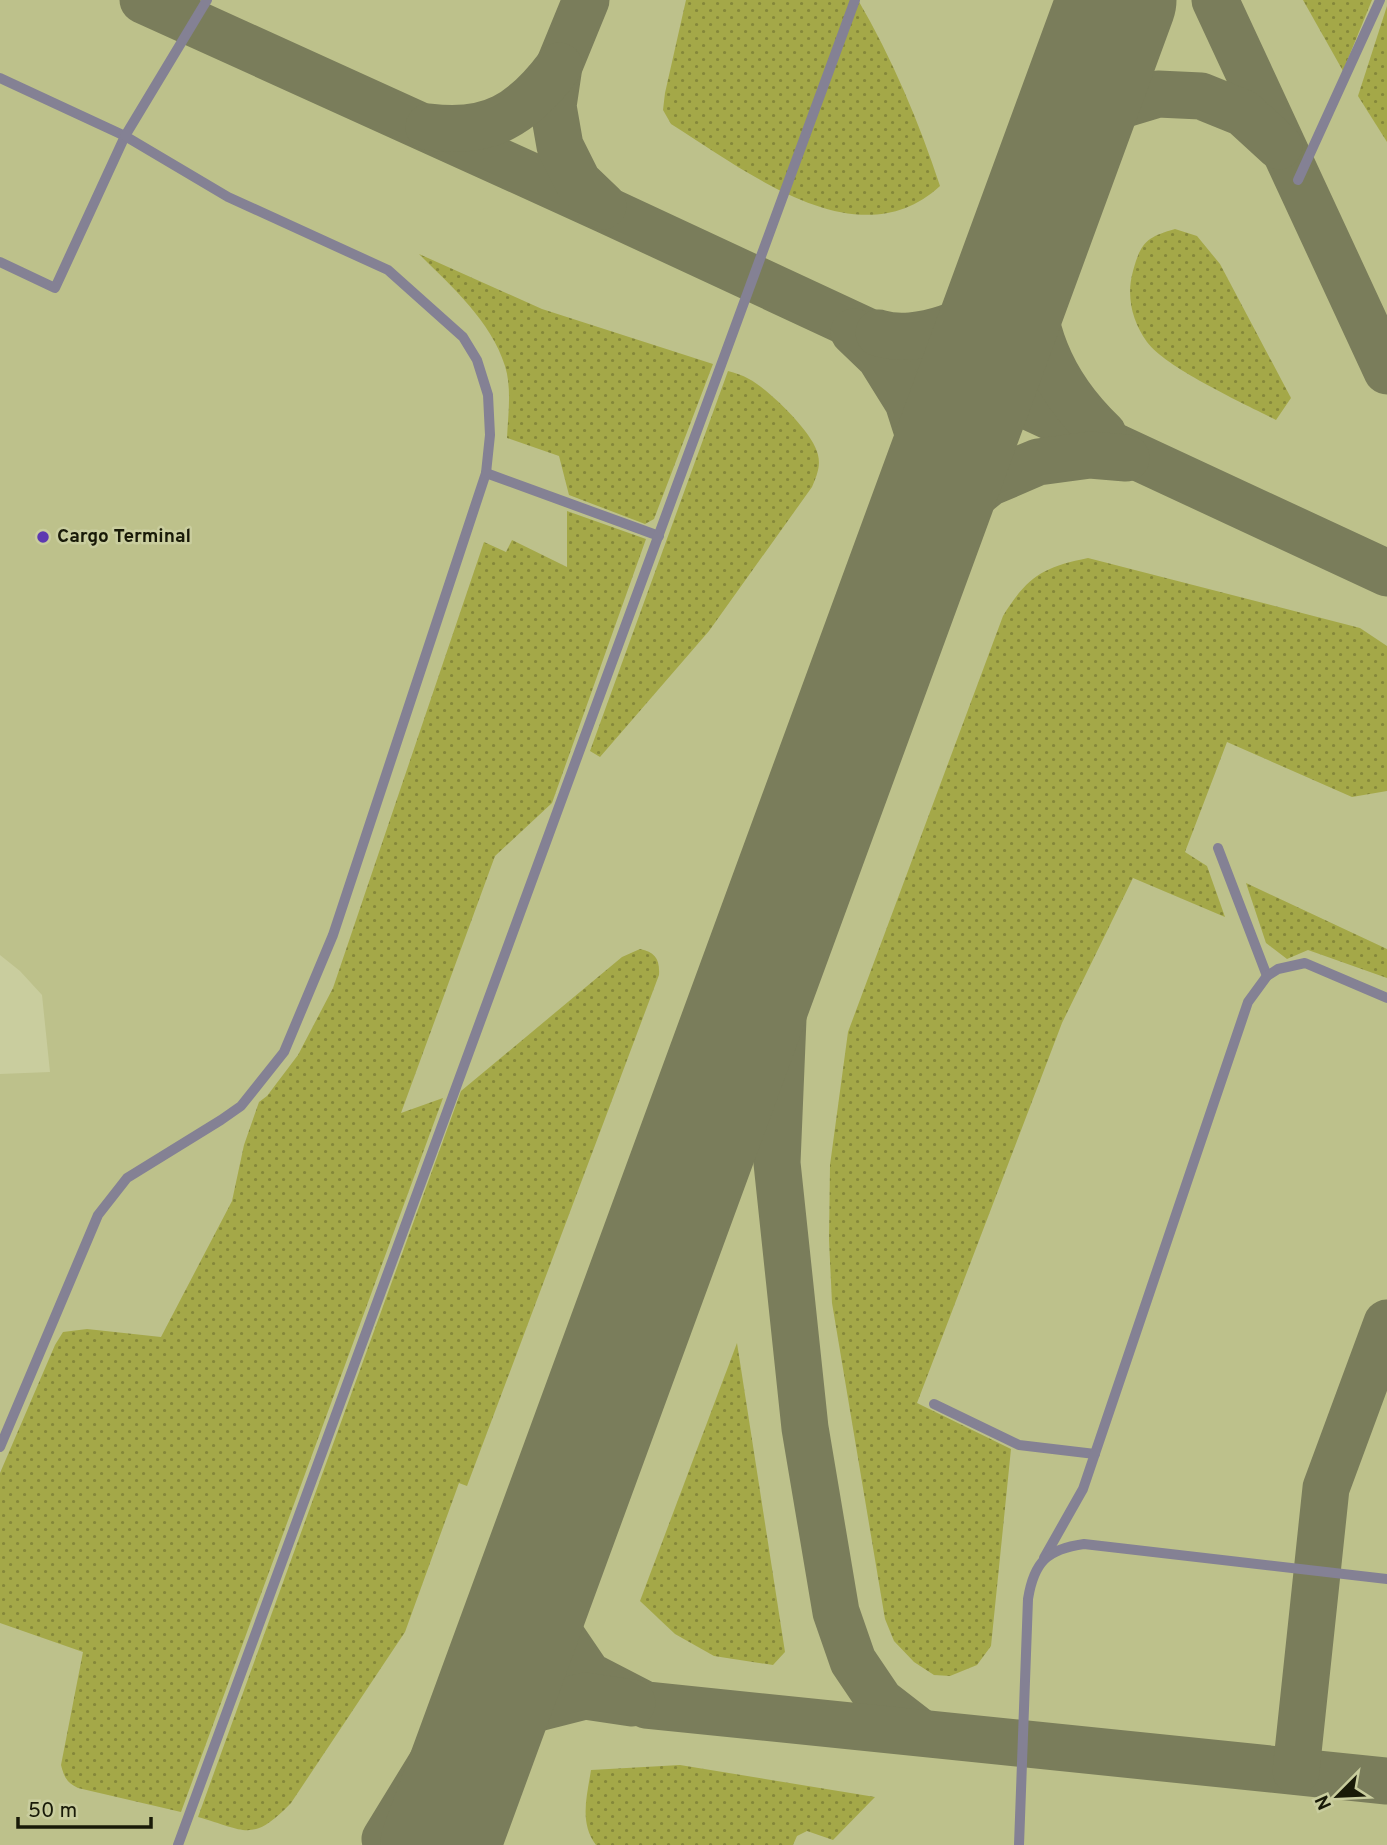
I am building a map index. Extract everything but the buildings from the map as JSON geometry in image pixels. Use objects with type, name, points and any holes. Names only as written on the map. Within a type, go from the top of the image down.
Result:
[{"type":"lane","points":[[0,262],[55,288],[125,136],[206,0]]},
{"type":"lane","points":[[178,1845],[855,0]]},
{"type":"lane","points":[[1298,180],[1380,0]]},
{"type":"lane","points":[[0,78],[125,136],[228,197],[388,270],[463,337],[477,360],[488,395],[490,435],[486,473],[333,935],[284,1052],[241,1106],[127,1178],[109,1199],[98,1215],[0,1447]]},
{"type":"lane","points":[[486,473],[659,536]]},
{"type":"lane","points":[[1218,848],[1267,976]]},
{"type":"lane","points":[[1019,1845],[1028,1599],[1032,1577],[1083,1489],[1248,1002],[1267,976],[1278,969],[1305,963],[1387,998]]},
{"type":"lane","points":[[934,1404],[1019,1445],[1095,1454]]},
{"type":"lane","points":[[1044,1558],[1063,1547],[1084,1544],[1387,1579]]},
{"type":"shaded area","points":[[0,0],[1387,0],[1387,1845],[0,1845],[0,1074],[50,1072],[42,995],[20,971],[0,955]]},
{"type":"shaded area","points":[[686,0],[858,0],[904,91],[940,186],[908,207],[874,215],[838,212],[802,200],[767,183],[671,124],[663,110],[665,93]]},
{"type":"shaded area","points":[[1303,0],[1372,0],[1343,71]]},
{"type":"shaded area","points":[[1387,6],[1387,142],[1358,96]]},
{"type":"shaded area","points":[[1175,229],[1197,236],[1220,264],[1291,398],[1276,420],[1207,385],[1171,363],[1147,342],[1142,334],[1130,299],[1136,261],[1147,242]]},
{"type":"shaded area","points":[[419,254],[542,309],[713,364],[654,519],[645,524],[569,495],[559,456],[507,438],[508,383],[499,350],[480,319]]},
{"type":"shaded area","points":[[728,371],[757,384],[799,424],[815,446],[818,455],[816,476],[812,487],[709,631],[600,757],[590,751]]},
{"type":"shaded area","points":[[567,511],[646,539],[552,803],[495,856],[401,1113],[443,1098],[181,1812],[78,1788],[66,1779],[61,1765],[83,1652],[0,1623],[0,1473],[63,1332],[87,1329],[161,1337],[232,1201],[244,1145],[259,1102],[267,1096],[298,1055],[333,988],[484,542],[506,552],[512,540],[567,567]]},
{"type":"shaded area","points":[[1088,558],[1360,628],[1387,646],[1387,791],[1352,797],[1227,742],[1185,852],[1207,866],[1225,917],[1133,878],[1062,1023],[917,1403],[1011,1449],[991,1646],[977,1665],[950,1676],[934,1675],[914,1662],[894,1641],[885,1619],[832,1303],[830,1165],[848,1032],[1003,616],[1020,592],[1038,576],[1059,565]]},
{"type":"shaded area","points":[[1246,883],[1387,949],[1387,978],[1308,950],[1287,959],[1266,943]]},
{"type":"shaded area","points":[[640,949],[656,957],[659,975],[467,1486],[459,1483],[405,1632],[291,1803],[278,1816],[257,1829],[248,1830],[198,1817],[461,1091],[622,957]]},
{"type":"shaded area","points":[[737,1343],[785,1652],[773,1665],[714,1656],[675,1634],[640,1601]]},
{"type":"shaded area","points":[[680,1765],[875,1797],[833,1840],[807,1831],[797,1836],[793,1845],[596,1845],[587,1828],[586,1818],[591,1770]]},
{"type":"taxiway","points":[[143,0],[606,210],[1387,573]]},
{"type":"taxiway","points":[[586,0],[559,66],[553,106],[560,146],[578,182],[603,206]]},
{"type":"taxiway","points":[[1215,0],[1387,371]]},
{"type":"taxiway","points":[[429,127],[470,128],[503,118],[532,97],[559,66]]},
{"type":"taxiway","points":[[1055,169],[1080,133],[1115,107],[1158,94],[1201,96],[1243,113],[1279,146]]},
{"type":"taxiway","points":[[1024,253],[1032,306],[1055,372],[1083,413],[1103,434]]},
{"type":"taxiway","points":[[879,333],[911,336],[963,322],[993,304],[1004,293],[1024,253]]},
{"type":"taxiway","points":[[854,332],[880,357],[908,402],[924,452],[926,506],[913,557]]},
{"type":"taxiway","points":[[915,554],[948,516],[989,483],[1038,462],[1090,455],[1126,458]]},
{"type":"taxiway","points":[[788,898],[777,1163],[805,1428],[836,1612],[853,1661],[880,1701],[920,1732]]},
{"type":"taxiway","points":[[1296,1771],[1326,1488],[1387,1323]]},
{"type":"taxiway","points":[[545,1558],[552,1622],[588,1675],[646,1705],[1387,1781]]},
{"type":"taxiway","points":[[385,1839],[494,1661],[545,1558]]},
{"type":"taxiway","points":[[436,1788],[475,1749],[526,1711],[585,1696],[632,1703]]},
{"type":"taxiway","points":[[454,1807],[460,1845]]},
{"type":"runway","points":[[440,1845],[1117,0]]},
{"type":"place","name":"Cargo Terminal","points":[[43,537]]}]
